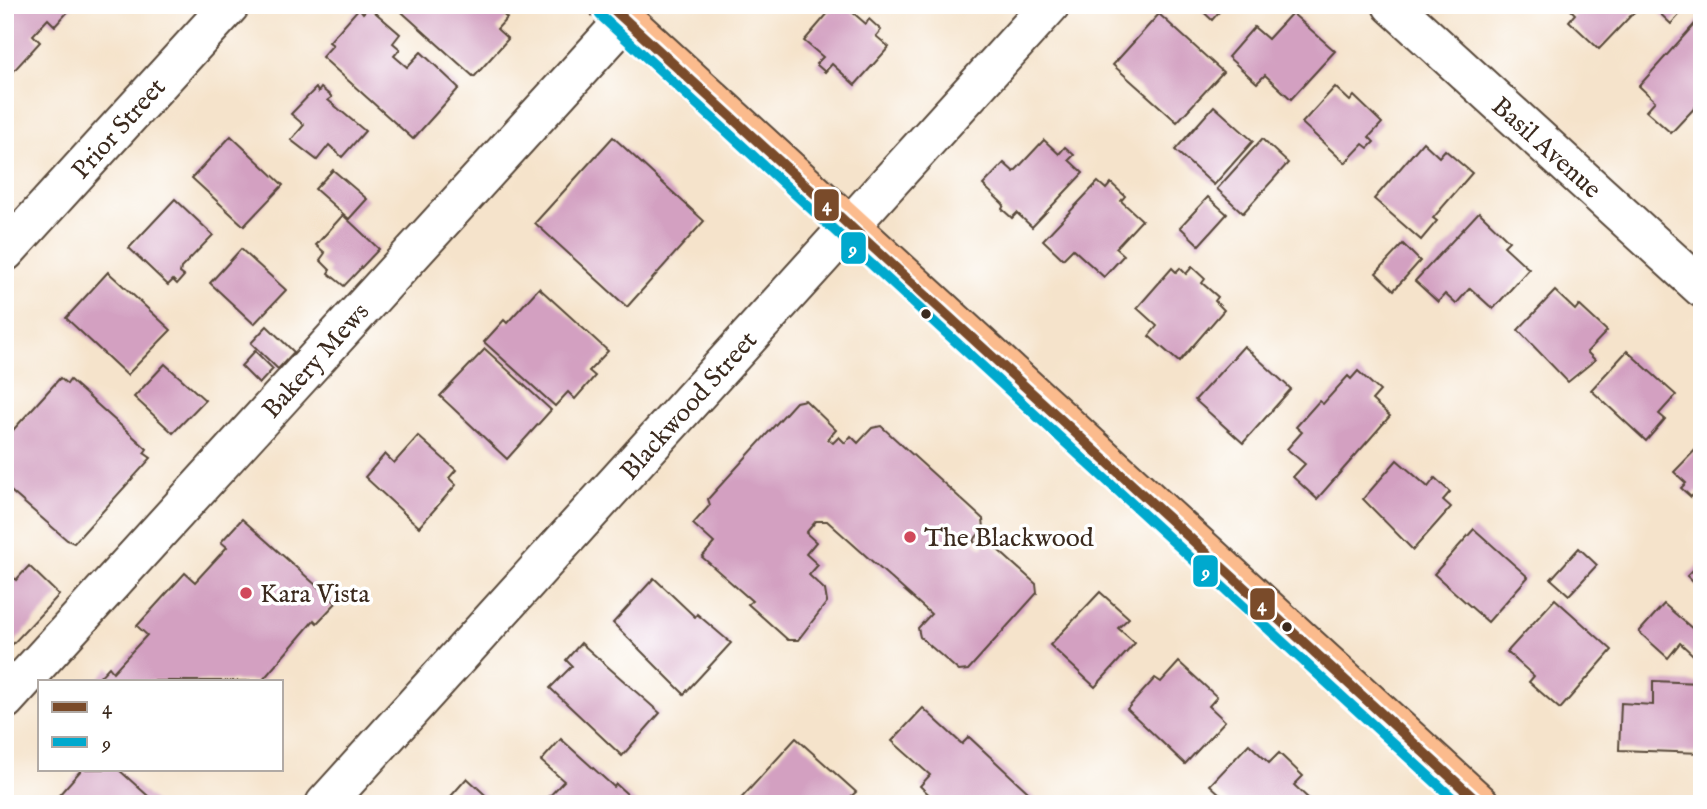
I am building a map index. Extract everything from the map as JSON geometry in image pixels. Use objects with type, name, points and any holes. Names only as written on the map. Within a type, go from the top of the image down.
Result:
[{"type":"main road","points":[[617,13],[1480,804]]},
{"type":"street","name":"Prior Street","points":[[5,252],[230,5]]},
{"type":"street","name":"Blackwood Street","points":[[325,804],[1050,5]]},
{"type":"street","name":"Basil Avenue","points":[[1392,5],[1702,288]]},
{"type":"street","name":"Bakery Mews","points":[[5,700],[617,13]]},
{"type":"building","points":[[5,5],[74,5],[55,26],[48,19],[33,35],[40,42],[10,75],[5,71]]},
{"type":"building","points":[[394,5],[492,5],[507,18],[497,29],[508,39],[474,77]]},
{"type":"building","points":[[835,5],[852,5],[855,8],[851,11],[866,24],[869,19],[881,30],[876,36],[889,47],[855,85],[832,64],[825,72],[816,64],[823,57],[804,41]]},
{"type":"building","points":[[1196,5],[1225,5],[1212,20]]},
{"type":"building","points":[[1566,5],[1641,5],[1599,49],[1569,21],[1575,14]]},
{"type":"building","points":[[1651,5],[1688,5],[1671,24]]},
{"type":"building","points":[[369,7],[400,34],[393,43],[400,49],[394,56],[407,67],[421,52],[459,88],[413,139],[322,57],[333,45],[329,42],[359,8],[363,13]]},
{"type":"building","points":[[1292,13],[1335,51],[1291,99],[1265,75],[1257,83],[1228,57],[1254,27],[1268,39]]},
{"type":"building","points":[[1159,14],[1223,72],[1177,122],[1113,65]]},
{"type":"building","points":[[1700,18],[1702,100],[1671,133],[1646,111],[1655,101],[1639,86]]},
{"type":"building","points":[[1335,87],[1350,101],[1354,96],[1382,123],[1369,137],[1374,142],[1368,148],[1363,144],[1345,163],[1302,123]]},
{"type":"building","points":[[316,88],[318,92],[321,88],[332,97],[328,100],[365,131],[342,157],[329,145],[317,160],[291,140],[304,125],[291,114]]},
{"type":"building","points":[[1214,106],[1253,141],[1214,185],[1175,150]]},
{"type":"building","points":[[231,136],[283,185],[244,226],[192,178]]},
{"type":"building","points":[[613,137],[704,221],[627,307],[535,223]]},
{"type":"building","points":[[1262,139],[1288,163],[1243,213],[1217,189]]},
{"type":"building","points":[[1044,140],[1059,154],[1065,147],[1074,155],[1069,160],[1083,173],[1032,227],[1017,213],[1012,218],[1002,209],[1004,205],[983,185],[1004,163],[1014,172]]},
{"type":"building","points":[[1423,142],[1439,157],[1445,150],[1472,173],[1433,218],[1437,221],[1421,240],[1374,199]]},
{"type":"building","points":[[333,170],[367,199],[349,219],[315,189]]},
{"type":"building","points":[[1098,182],[1106,189],[1111,183],[1125,196],[1121,201],[1142,220],[1116,248],[1124,255],[1104,277],[1073,249],[1063,259],[1043,240]]},
{"type":"building","points":[[1208,197],[1227,214],[1199,245],[1180,227]]},
{"type":"building","points":[[175,199],[213,235],[181,268],[180,273],[184,276],[177,284],[173,280],[168,285],[129,248]]},
{"type":"building","points":[[1479,212],[1509,241],[1504,246],[1529,269],[1493,309],[1470,288],[1456,304],[1445,294],[1438,302],[1415,281]]},
{"type":"building","points":[[343,215],[379,249],[344,286],[328,273],[330,270],[320,260],[325,253],[316,245]]},
{"type":"building","points":[[1403,244],[1420,261],[1394,290],[1376,273]]},
{"type":"building","points":[[241,249],[286,290],[254,324],[210,283]]},
{"type":"building","points":[[1192,267],[1205,279],[1202,283],[1218,297],[1215,301],[1224,310],[1179,362],[1149,336],[1157,326],[1137,308],[1172,268],[1176,272],[1180,268],[1186,274]]},
{"type":"building","points":[[108,272],[171,330],[127,375],[66,318]]},
{"type":"building","points":[[539,288],[608,351],[589,371],[595,376],[575,399],[568,392],[555,406],[484,342],[504,320],[507,323]]},
{"type":"building","points":[[1555,291],[1575,310],[1579,305],[1607,331],[1587,352],[1595,360],[1568,382],[1518,330]]},
{"type":"building","points":[[267,326],[294,352],[278,369],[251,343]]},
{"type":"building","points":[[1244,346],[1291,389],[1243,443],[1195,400]]},
{"type":"building","points":[[485,349],[551,410],[507,459],[440,396]]},
{"type":"building","points":[[255,351],[273,369],[259,384],[241,366]]},
{"type":"building","points":[[1627,351],[1676,395],[1659,414],[1665,419],[1646,441],[1591,390]]},
{"type":"building","points":[[165,364],[205,400],[173,433],[134,397]]},
{"type":"building","points":[[1358,371],[1380,391],[1372,400],[1390,416],[1317,499],[1293,477],[1305,464],[1287,449],[1302,432],[1296,427],[1319,401],[1323,404],[1348,376],[1351,379]]},
{"type":"building","points":[[60,378],[67,384],[70,380],[147,449],[144,453],[151,458],[74,543],[67,540],[5,486],[5,439]]},
{"type":"building","name":"The Blackwood","points":[[805,400],[836,430],[828,439],[833,443],[839,437],[845,443],[851,436],[858,443],[872,428],[881,426],[983,519],[984,528],[973,541],[982,548],[988,541],[1036,584],[1037,593],[968,670],[959,671],[920,637],[918,628],[931,614],[827,521],[816,521],[806,533],[816,542],[806,554],[818,565],[809,575],[825,590],[827,602],[798,640],[788,640],[748,604],[752,601],[702,557],[714,543],[693,524],[710,505],[708,499],[796,402]]},
{"type":"building","points":[[418,436],[456,470],[449,478],[456,485],[419,527],[365,477],[385,454],[394,463]]},
{"type":"building","points":[[1702,443],[1702,495],[1697,491],[1691,497],[1681,488],[1686,483],[1674,472]]},
{"type":"building","points":[[1397,460],[1428,487],[1435,478],[1450,492],[1443,500],[1451,507],[1413,550],[1363,499]]},
{"type":"building","name":"Kara Vista","points":[[242,519],[336,603],[317,623],[314,620],[263,680],[97,680],[109,667],[113,672],[147,635],[137,626],[185,573],[195,582],[227,547],[221,542]]},
{"type":"building","points":[[1474,529],[1528,577],[1488,622],[1434,574]]},
{"type":"building","points":[[1579,548],[1597,565],[1569,595],[1551,579]]},
{"type":"building","points":[[1702,561],[1702,591],[1687,576]]},
{"type":"building","points":[[29,566],[59,595],[11,646],[5,641],[5,575],[8,572],[16,580]]},
{"type":"building","points":[[654,578],[695,617],[697,614],[731,643],[684,694],[613,623]]},
{"type":"building","points":[[1100,592],[1129,618],[1118,628],[1135,643],[1095,687],[1050,645]]},
{"type":"building","points":[[1555,599],[1612,650],[1560,709],[1529,682],[1534,676],[1507,652]]},
{"type":"building","points":[[1664,604],[1702,637],[1702,663],[1680,643],[1668,658],[1639,632]]},
{"type":"building","points":[[581,643],[660,713],[622,756],[550,688],[572,666],[566,660]]},
{"type":"building","points":[[1179,662],[1217,697],[1209,706],[1225,721],[1185,764],[1127,709],[1155,678],[1161,682]]},
{"type":"building","points":[[1653,681],[1700,683],[1702,753],[1619,750],[1621,703],[1653,705]]},
{"type":"building","points":[[923,708],[962,744],[969,737],[1041,804],[939,804],[920,786],[930,775],[892,741]]},
{"type":"building","points":[[796,738],[856,792],[848,799],[853,804],[736,804]]},
{"type":"building","points":[[561,739],[614,787],[616,784],[638,804],[542,804],[564,781],[541,761]]},
{"type":"building","points":[[1249,744],[1269,763],[1279,753],[1303,776],[1294,785],[1309,799],[1304,804],[1231,804],[1210,785]]},
{"type":"building","points":[[81,770],[119,770],[157,804],[69,804],[59,795]]},
{"type":"building","points":[[467,778],[495,804],[444,804]]},
{"type":"transit line","name":"4","points":[[609,5],[1480,804]]},
{"type":"transit line","name":"9","points":[[600,15],[1459,804]]},
{"type":"place","name":"The Blackwood","points":[[910,537]]},
{"type":"place","name":"Kara Vista","points":[[246,593]]}]
